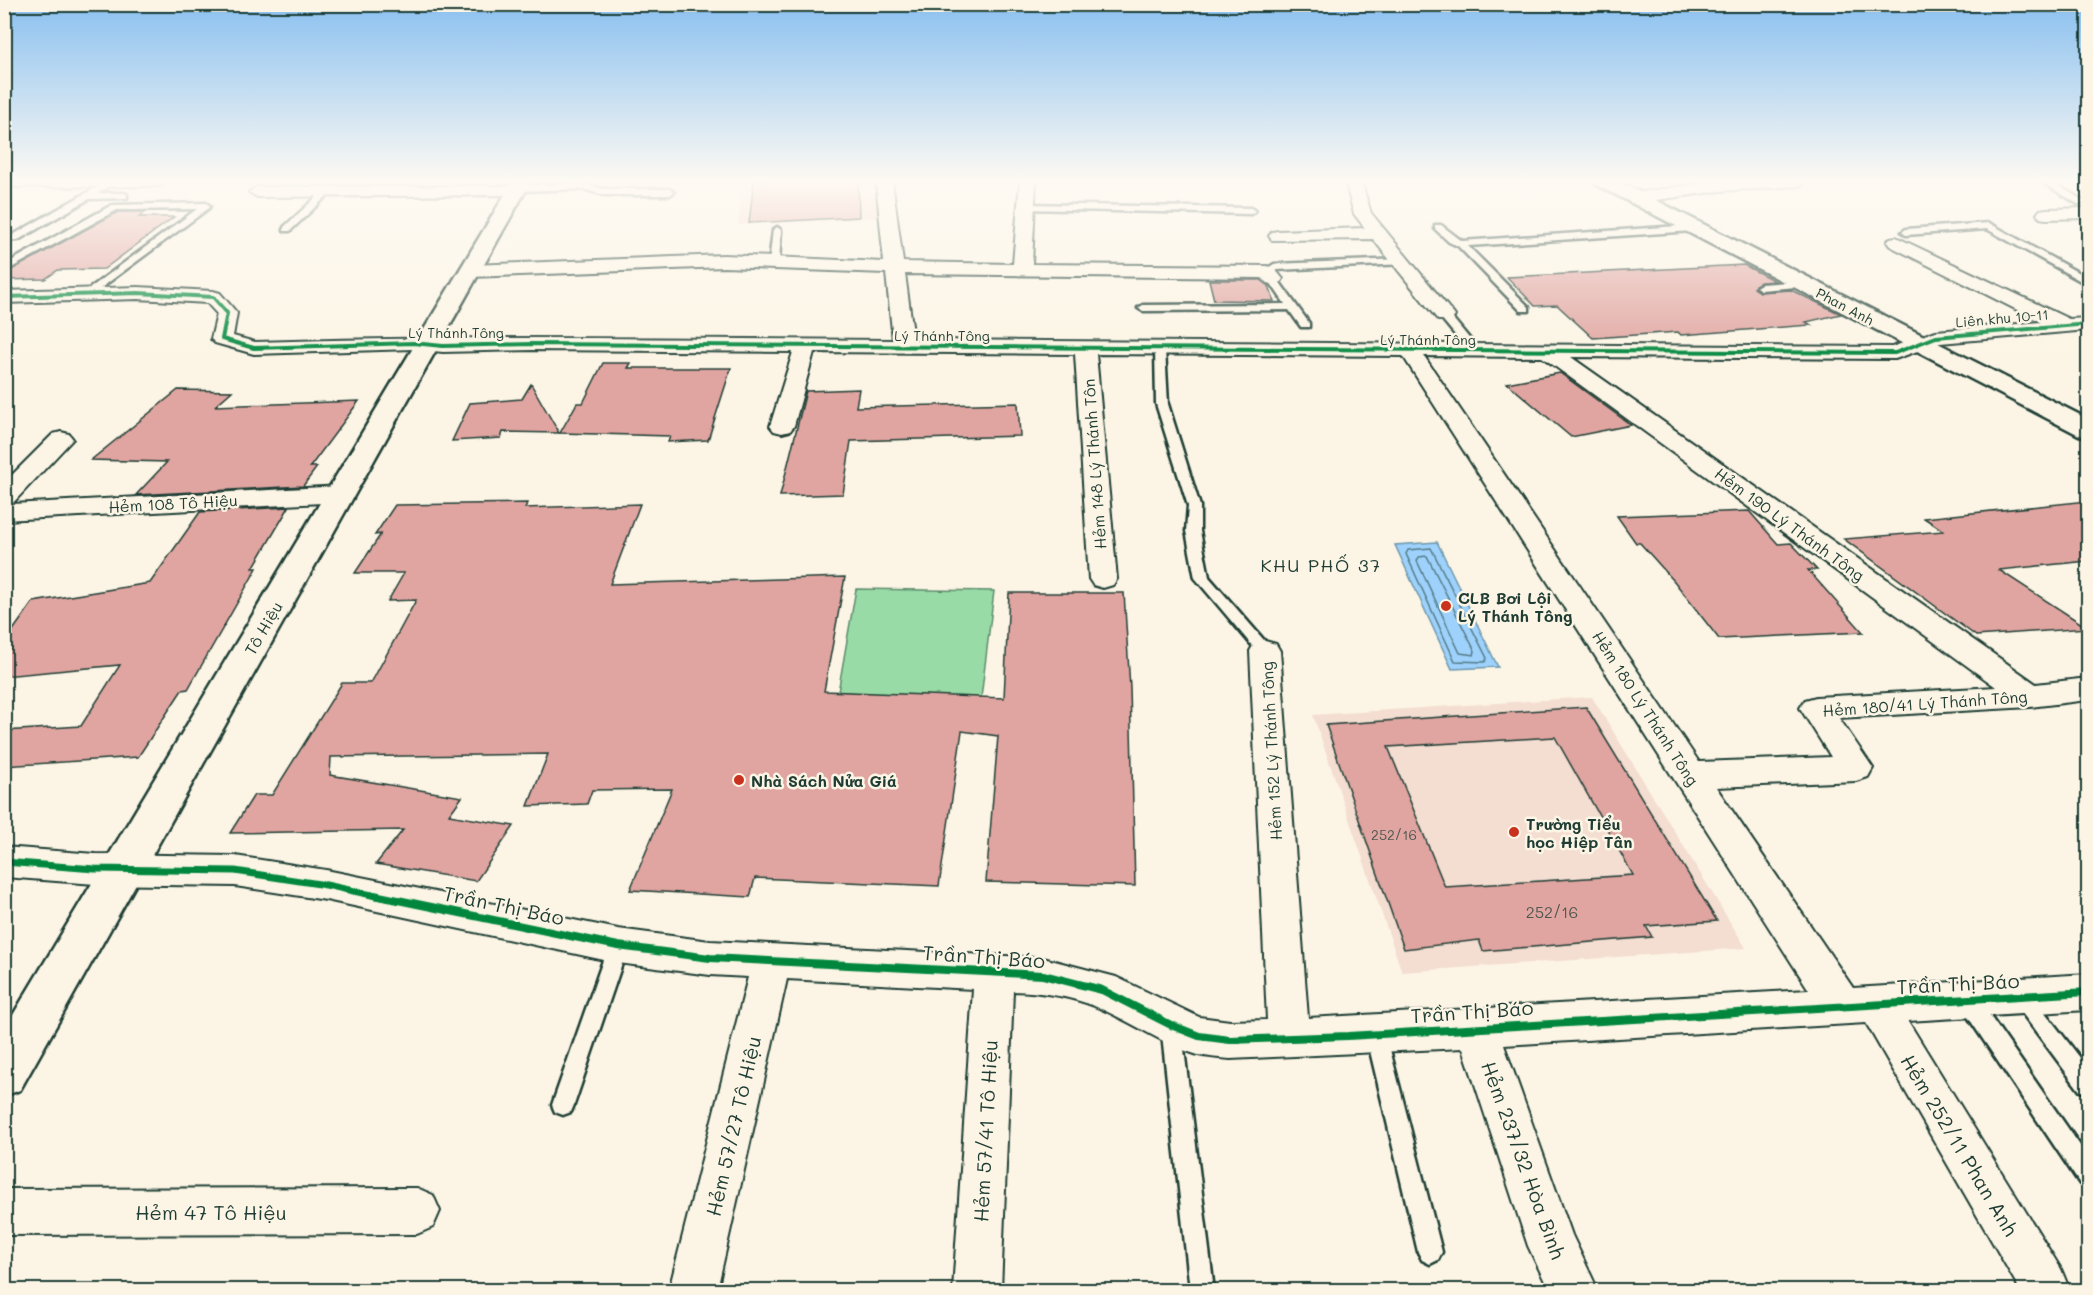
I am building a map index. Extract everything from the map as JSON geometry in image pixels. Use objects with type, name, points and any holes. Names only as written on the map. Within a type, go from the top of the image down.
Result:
[{"type":"street","name":"Tô Hiệu","points":[[4,1074],[487,241]]},
{"type":"street","points":[[892,241],[904,347]]},
{"type":"street","points":[[1022,270],[1024,241]]},
{"type":"street","points":[[1386,241],[1445,316]]},
{"type":"street","name":"Phan Anh","points":[[1720,241],[2088,429]]},
{"type":"street","points":[[1909,241],[2088,337]]},
{"type":"street","points":[[470,271],[724,261],[1275,278]]},
{"type":"street","name":"Lý Thánh Tông","points":[[4,297],[138,292],[213,297],[227,313],[222,339],[254,348],[428,345],[805,346],[1895,353],[1920,345]]},
{"type":"street","name":"Liên khu 10-11","points":[[1920,345],[1936,337],[2088,324]]},
{"type":"street","points":[[782,426],[805,346]]},
{"type":"street","name":"Hẻm 148 Lý Thánh Tôn","points":[[1085,348],[1103,579]]},
{"type":"street","name":"Hẻm 180 Lý Thánh Tông","points":[[1410,351],[1690,775],[1859,1005]]},
{"type":"street","name":"Hẻm 190 Lý Thánh Tông","points":[[1549,352],[2030,696]]},
{"type":"street","points":[[4,498],[61,439]]},
{"type":"street","name":"Hẻm 108 Tô Hiệu","points":[[4,512],[341,494]]},
{"type":"street","name":"Hẻm 152 Lý Thánh Tông","points":[[1265,651],[1288,1038]]},
{"type":"street","name":"Hẻm 180/41 Lý Thánh Tông","points":[[1690,775],[1856,768],[1816,708],[2030,696],[2088,689]]},
{"type":"street","name":"Trần Thị Báo","points":[[4,862],[123,870],[235,872],[326,885],[618,946],[710,958],[1043,975],[1102,990],[1171,1025],[1199,1036],[1230,1040],[1376,1034],[2088,992]]},
{"type":"street","name":"Hẻm 57/27 Tô Hiệu","points":[[693,1290],[772,961]]},
{"type":"street","name":"Hẻm 57/41 Tô Hiệu","points":[[977,1290],[993,972]]},
{"type":"street","name":"Hẻm 252/11 Phan Anh","points":[[1859,1005],[2044,1286]]},
{"type":"street","name":"Hẻm 237/32 Hòa Bình","points":[[1477,1027],[1552,1246],[1574,1290]]},
{"type":"street","name":"Hẻm 47 Tô Hiệu","points":[[4,1212],[417,1211]]},
{"type":"lane","points":[[4,269],[53,241]]},
{"type":"lane","points":[[87,294],[158,241]]},
{"type":"lane","points":[[774,262],[776,241]]},
{"type":"lane","points":[[1455,241],[1461,244],[1525,309]]},
{"type":"lane","points":[[1461,244],[1505,241]]},
{"type":"lane","points":[[2016,241],[2088,282]]},
{"type":"lane","points":[[1305,325],[1275,278],[1274,267],[1402,262]]},
{"type":"lane","points":[[1761,287],[1804,284]]},
{"type":"lane","points":[[1143,308],[1292,307]]},
{"type":"lane","points":[[1445,316],[1474,351]]},
{"type":"lane","name":"Hẻm 152 Lý Thánh Tông","points":[[1160,349],[1162,404],[1194,506],[1193,531],[1203,578],[1265,651]]},
{"type":"lane","points":[[563,1106],[618,946]]},
{"type":"lane","points":[[2021,996],[2088,1084]]},
{"type":"lane","points":[[1968,999],[2088,1176]]},
{"type":"lane","points":[[1171,1025],[1202,1290]]},
{"type":"lane","points":[[1376,1034],[1431,1252]]},
{"type":"shaded area","name":"Trường Tiểu học Hiệp Tân","points":[[1592,697],[1746,948],[1402,972],[1313,715]]},
{"type":"green space","points":[[856,589],[994,591],[981,698],[838,692]]},
{"type":"water","name":"CLB Bơi Lội Lý Thánh Tông","points":[[1437,542],[1498,667],[1452,669],[1395,545]]},
{"type":"building","points":[[64,241],[141,241],[104,269],[58,270],[45,279],[4,280],[4,274]]},
{"type":"building","points":[[1744,265],[1775,281],[1755,285],[1754,288],[1760,292],[1791,290],[1841,314],[1806,322],[1811,325],[1681,335],[1678,332],[1593,338],[1557,305],[1535,306],[1507,277]]},
{"type":"building","points":[[1209,280],[1261,280],[1269,286],[1274,301],[1214,300]]},
{"type":"building","points":[[603,363],[631,363],[628,368],[731,368],[708,440],[668,442],[670,436],[560,433],[577,403],[583,403]]},
{"type":"building","points":[[1560,373],[1631,425],[1571,437],[1507,383]]},
{"type":"building","points":[[531,384],[559,433],[503,432],[501,438],[452,441],[470,403],[522,399]]},
{"type":"building","points":[[859,389],[856,407],[1018,403],[1020,436],[851,441],[843,494],[780,496],[806,391]]},
{"type":"building","points":[[178,390],[232,391],[215,406],[359,401],[310,467],[317,467],[303,486],[136,495],[167,462],[91,460]]},
{"type":"building","points":[[2088,501],[2088,561],[1999,570],[2088,628],[1976,636],[1844,539],[1944,531],[1924,518]]},
{"type":"building","points":[[527,503],[525,508],[640,504],[610,584],[845,577],[824,691],[1004,698],[1009,593],[1124,593],[1130,688],[1135,886],[986,882],[998,736],[962,731],[939,886],[755,878],[750,897],[630,890],[672,789],[592,790],[587,804],[528,806],[548,754],[331,757],[330,775],[462,797],[449,815],[514,826],[476,881],[376,864],[403,830],[230,833],[254,795],[272,795],[342,683],[371,683],[416,600],[388,601],[404,573],[355,573],[381,534],[375,535],[395,505]]},
{"type":"building","points":[[289,507],[253,568],[257,568],[188,689],[182,690],[138,757],[4,766],[4,731],[81,726],[120,665],[4,676],[4,643],[33,602],[150,583],[200,512]]},
{"type":"building","points":[[1749,511],[1778,544],[1791,543],[1817,570],[1808,570],[1863,632],[1719,639],[1674,581],[1640,543],[1636,543],[1617,516]]},
{"type":"building","name":"Trường Tiểu học Hiệp Tân","points":[[1586,707],[1717,921],[1646,926],[1652,937],[1483,951],[1479,940],[1404,949],[1326,725]],"holes":[[[1555,737],[1633,875],[1445,887],[1388,747]]]},
{"type":"cycle path","points":[[4,297],[138,293],[213,297],[227,313],[222,339],[254,348],[413,343],[443,346],[531,344],[1895,353],[1936,337],[2088,324]]},
{"type":"cycle path","points":[[4,862],[95,869],[235,871],[326,885],[618,946],[710,958],[1043,975],[1102,990],[1171,1025],[1199,1036],[1230,1040],[1348,1036],[2088,992]]},
{"type":"place","name":"CLB Bơi Lội Lý Thánh Tông","points":[[1446,606]]},
{"type":"place","name":"Nhà Sách Nửa Giá","points":[[739,780]]},
{"type":"place","name":"Trường Tiểu học Hiệp Tân","points":[[1514,832]]},
{"type":"district","name":"KHU PHỐ 37","points":[[1321,565]]}]
